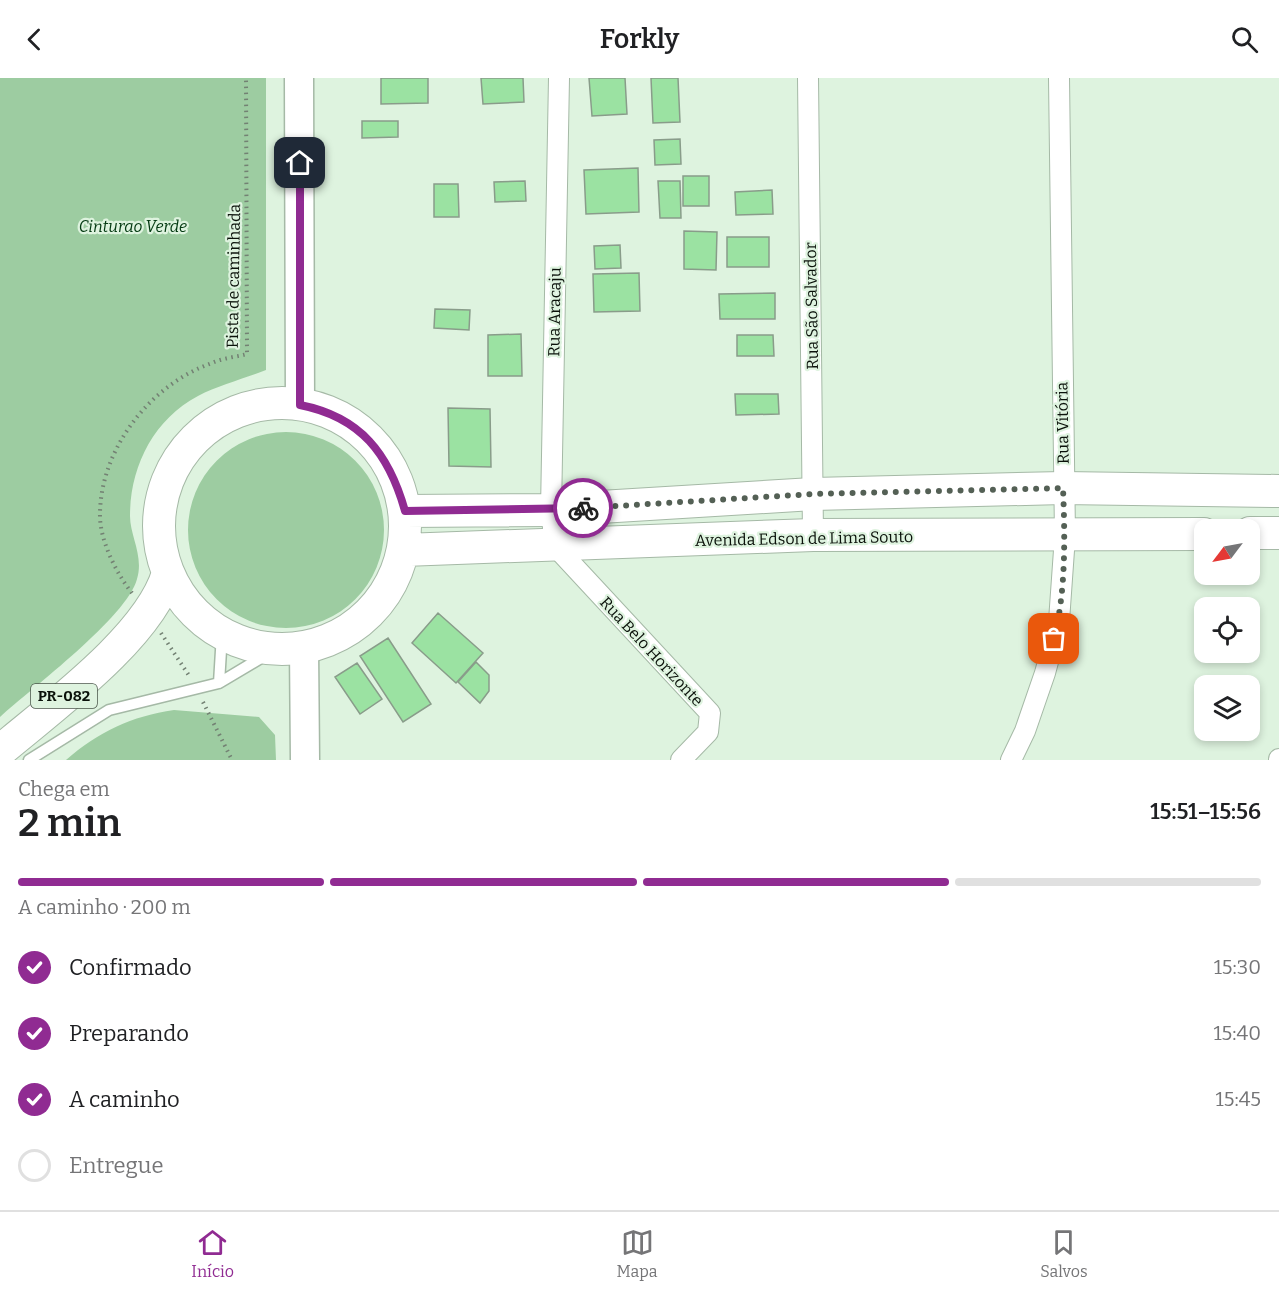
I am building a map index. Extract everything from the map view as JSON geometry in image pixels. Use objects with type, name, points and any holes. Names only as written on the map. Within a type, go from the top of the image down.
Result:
[{"type":"main road","points":[[299,78],[300,405]]},
{"type":"main road","points":[[267,404],[300,405],[335,416],[355,427],[372,442],[396,480],[405,511],[404,550],[395,576],[380,602],[358,624],[333,639],[290,649],[248,645],[210,625],[180,596],[168,573],[161,549],[159,524],[167,483],[183,453],[213,425],[243,410],[267,404]]},
{"type":"main road","points":[[405,511],[551,510],[813,494],[1063,488],[1279,491]]},
{"type":"main road","points":[[1260,533],[1279,533]]},
{"type":"main road","name":"Avenida Edson de Lima Souto","points":[[404,550],[813,535],[1194,534]]},
{"type":"main road","name":"PR-082","points":[[0,751],[152,620],[168,573]]},
{"type":"main road","points":[[152,620],[210,625]]},
{"type":"main road","points":[[290,649],[305,760]]},
{"type":"street","name":"Rua Aracaju","points":[[555,546],[551,510],[559,78]]},
{"type":"street","name":"Rua São Salvador","points":[[808,78],[813,535]]},
{"type":"street","name":"Rua Vitória","points":[[1011,760],[1025,730],[1045,673],[1059,621],[1065,536],[1059,78]]},
{"type":"street","name":"Rua Belo Horizonte","points":[[555,546],[710,713],[708,732],[681,760]]},
{"type":"lane","points":[[210,625],[219,683]]},
{"type":"lane","points":[[30,760],[109,710],[219,683],[290,649]]},
{"type":"path","name":"Pista de caminhada","points":[[232,760],[197,690],[152,620],[128,588],[109,553],[99,514],[106,471],[138,412],[179,380],[211,363],[248,354],[246,78]]},
{"type":"green space","name":"Cinturao Verde","points":[[0,78],[266,78],[266,370],[198,396],[168,418],[157,432],[140,463],[131,498],[130,516],[139,571],[130,595],[98,632],[0,717]]},
{"type":"green space","points":[[276,432],[296,432],[332,443],[341,448],[362,468],[377,492],[384,520],[384,540],[377,568],[368,585],[348,606],[332,617],[315,624],[296,628],[276,628],[248,621],[231,612],[204,585],[192,559],[188,540],[188,520],[195,492],[204,475],[231,448],[257,436]]},
{"type":"green space","points":[[174,710],[259,717],[275,735],[276,760],[66,760],[103,733],[144,716]]},
{"type":"building","points":[[381,78],[428,78],[428,103],[381,104]]},
{"type":"building","points":[[481,78],[523,78],[524,102],[483,104]]},
{"type":"building","points":[[589,78],[625,78],[627,114],[592,116]]},
{"type":"building","points":[[651,78],[678,78],[680,122],[653,123]]},
{"type":"building","points":[[362,121],[398,121],[398,137],[362,138]]},
{"type":"building","points":[[680,139],[681,164],[655,165],[654,140]]},
{"type":"building","points":[[638,168],[639,212],[586,214],[584,170]]},
{"type":"building","points":[[683,176],[709,176],[709,206],[683,206]]},
{"type":"building","points":[[525,181],[526,201],[495,202],[494,182]]},
{"type":"building","points":[[658,181],[680,181],[681,218],[660,218]]},
{"type":"building","points":[[434,184],[458,184],[459,217],[434,217]]},
{"type":"building","points":[[772,190],[773,214],[736,215],[735,192]]},
{"type":"building","points":[[684,231],[717,232],[716,270],[684,269]]},
{"type":"building","points":[[727,237],[769,237],[769,267],[727,267]]},
{"type":"building","points":[[620,245],[621,268],[595,269],[594,246]]},
{"type":"building","points":[[639,273],[640,311],[594,312],[593,274]]},
{"type":"building","points":[[775,293],[775,319],[720,319],[719,294]]},
{"type":"building","points":[[435,309],[470,310],[469,330],[434,328]]},
{"type":"building","points":[[521,334],[522,376],[488,376],[488,335]]},
{"type":"building","points":[[737,335],[773,335],[774,356],[737,356]]},
{"type":"building","points":[[735,394],[778,394],[779,414],[736,415]]},
{"type":"building","points":[[448,408],[490,409],[491,467],[449,466]]},
{"type":"building","points":[[438,613],[483,653],[456,683],[412,643]]},
{"type":"building","points":[[388,638],[431,704],[403,722],[360,656]]},
{"type":"building","points":[[476,662],[489,675],[489,691],[480,703],[458,682]]},
{"type":"building","points":[[357,663],[382,699],[360,714],[335,677]]},
{"type":"way so far","points":[[583,508],[813,494],[1063,488],[1065,536],[1059,621],[1054,639]]},
{"type":"route","points":[[300,163],[300,405],[335,416],[355,427],[372,442],[396,480],[405,511],[583,508]]}]
